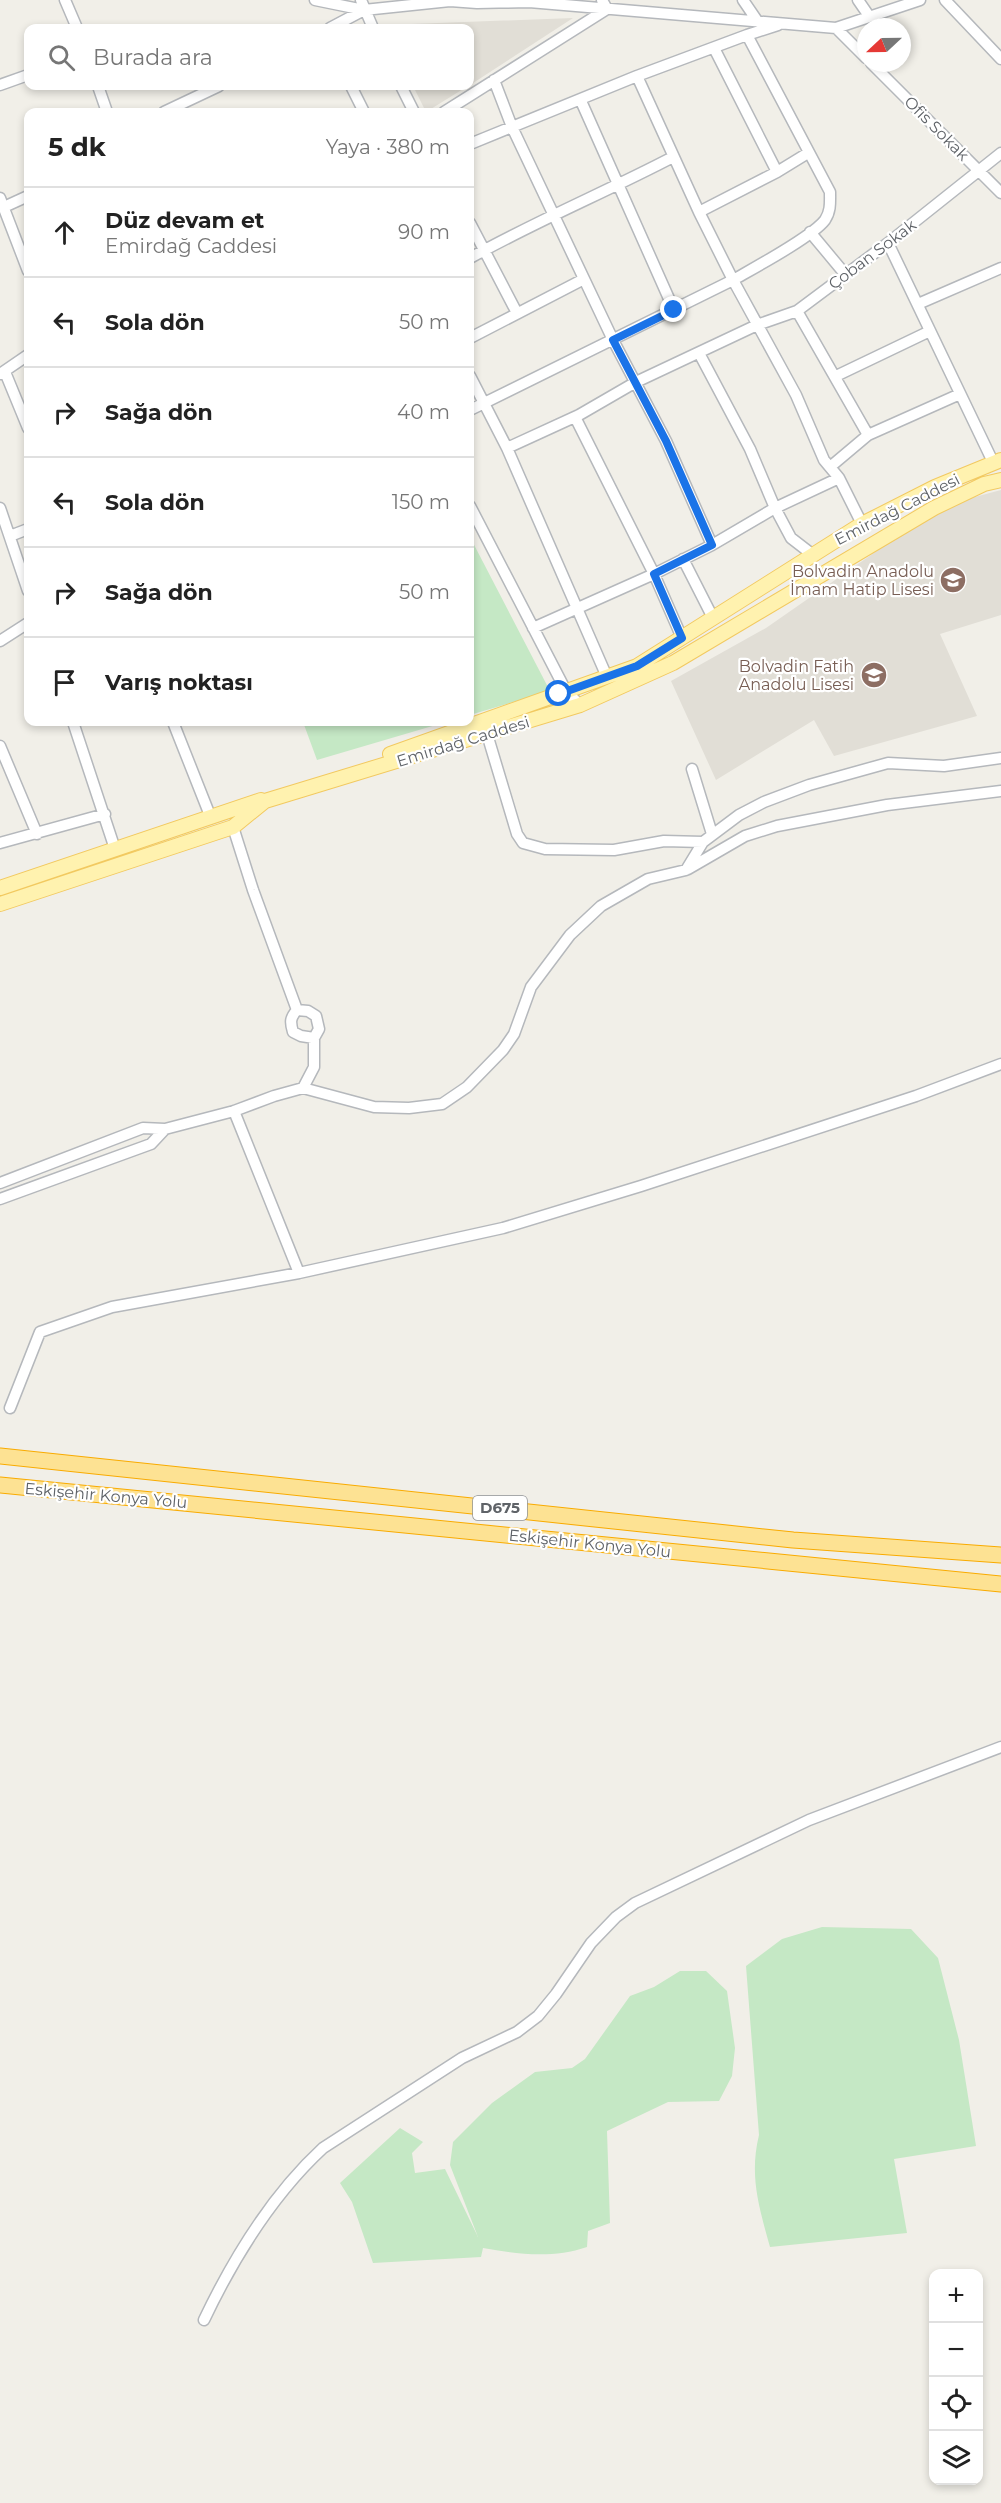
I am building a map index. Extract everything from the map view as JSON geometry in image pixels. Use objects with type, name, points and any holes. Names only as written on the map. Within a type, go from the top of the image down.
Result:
[{"type":"highway","name":"D675","points":[[0,1456],[793,1540],[1001,1555]]},
{"type":"highway","name":"Eskişehir Konya Yolu","points":[[0,1485],[1001,1584]]},
{"type":"main road","name":"Emirdağ Caddesi","points":[[474,724],[637,666],[862,524],[935,487],[997,461]]},
{"type":"main road","name":"Emirdağ Caddesi","points":[[3,903],[233,827],[265,801],[580,705],[673,663],[934,508],[984,484],[1001,480]]},
{"type":"main road","name":"Emirdağ Caddesi","points":[[1,886],[211,818],[468,726]]},
{"type":"street","points":[[65,0],[75,24]]},
{"type":"street","points":[[315,0],[362,5],[450,1],[627,5],[758,22],[836,28],[920,0]]},
{"type":"street","points":[[743,0],[758,22]]},
{"type":"street","points":[[858,0],[869,16]]},
{"type":"street","points":[[945,0],[1001,59]]},
{"type":"street","points":[[450,108],[604,4]]},
{"type":"street","points":[[336,24],[362,5]]},
{"type":"street","points":[[362,5],[371,24]]},
{"type":"street","points":[[474,142],[581,101],[637,76],[747,35],[784,24]]},
{"type":"street","points":[[836,28],[857,49]]},
{"type":"street","points":[[474,408],[733,280],[810,232],[825,220],[830,209],[830,192],[747,35]]},
{"type":"street","points":[[714,48],[777,172]]},
{"type":"street","name":"Ofis Sokak","points":[[880,72],[1001,194]]},
{"type":"street","points":[[0,85],[24,76]]},
{"type":"street","points":[[637,76],[673,157],[733,280],[796,395],[824,460],[839,478],[862,524]]},
{"type":"street","points":[[494,80],[512,127],[613,340],[666,441],[712,545]]},
{"type":"street","points":[[99,90],[106,108]]},
{"type":"street","points":[[172,108],[211,90]]},
{"type":"street","points":[[353,90],[362,108]]},
{"type":"street","points":[[403,90],[412,108]]},
{"type":"street","points":[[581,101],[674,310]]},
{"type":"street","points":[[699,212],[777,172],[808,153]]},
{"type":"street","name":"Çoban Sokak","points":[[507,448],[575,417],[636,382],[756,325],[796,311],[888,243],[1001,153]]},
{"type":"street","points":[[474,256],[553,214],[673,157]]},
{"type":"street","points":[[24,197],[2,202],[24,260]]},
{"type":"street","points":[[474,231],[517,313]]},
{"type":"street","points":[[810,232],[845,274]]},
{"type":"street","points":[[888,243],[960,394],[997,461]]},
{"type":"street","points":[[918,304],[1001,268]]},
{"type":"street","points":[[474,336],[584,279]]},
{"type":"street","points":[[796,311],[836,376],[867,435]]},
{"type":"street","points":[[836,376],[930,331]]},
{"type":"street","points":[[699,353],[750,450],[775,508],[791,538],[813,555]]},
{"type":"street","points":[[24,358],[2,373],[24,420]]},
{"type":"street","points":[[474,385],[507,448],[607,677]]},
{"type":"street","points":[[830,467],[867,435],[960,394]]},
{"type":"street","points":[[575,417],[654,574],[682,638]]},
{"type":"street","points":[[533,628],[654,574],[712,545],[775,508],[839,478]]},
{"type":"street","points":[[0,508],[24,579]]},
{"type":"street","points":[[474,514],[566,691],[580,705]]},
{"type":"street","points":[[10,536],[24,531]]},
{"type":"street","points":[[683,559],[713,618]]},
{"type":"street","points":[[0,641],[24,626]]},
{"type":"street","points":[[74,726],[115,849]]},
{"type":"street","points":[[175,726],[211,818]]},
{"type":"street","points":[[487,734],[517,834],[523,843],[545,849],[614,850],[664,841],[707,838]]},
{"type":"street","points":[[0,746],[37,834]]},
{"type":"street","points":[[686,870],[707,838],[739,815],[764,802],[888,763],[944,766],[1001,758]]},
{"type":"street","points":[[692,769],[707,838]]},
{"type":"street","points":[[0,1183],[143,1128],[165,1129],[234,1111],[303,1088],[374,1107],[409,1108],[442,1104],[467,1087],[503,1050],[514,1034],[531,987],[570,935],[601,906],[648,879],[686,870],[745,836],[777,826],[887,805],[1001,791]]},
{"type":"street","points":[[0,843],[105,814]]},
{"type":"street","points":[[233,827],[253,890],[297,1010]]},
{"type":"street","points":[[1,886],[3,903]]},
{"type":"street","points":[[297,1010],[308,1011],[316,1016],[319,1029],[314,1038],[314,1066],[303,1088]]},
{"type":"street","points":[[297,1010],[291,1016],[290,1023],[293,1032],[314,1038]]},
{"type":"street","points":[[10,1408],[40,1332],[112,1307],[414,1250],[513,1225],[916,1096],[1001,1064]]},
{"type":"street","points":[[234,1111],[299,1273]]},
{"type":"street","points":[[0,1199],[151,1144],[165,1129]]},
{"type":"street","points":[[204,2320],[225,2275],[248,2236],[303,2166],[342,2135],[462,2058],[517,2032],[537,2016],[556,1994],[591,1943],[616,1917],[634,1903],[809,1820],[1001,1747]]},
{"type":"shaded area","points":[[573,18],[474,82],[474,24],[412,24]]},
{"type":"shaded area","points":[[415,90],[462,90],[432,108],[424,108]]},
{"type":"shaded area","points":[[1001,490],[1001,615],[940,634],[977,716],[834,756],[814,720],[716,780],[671,681],[766,628],[917,523],[971,498]]},
{"type":"green space","points":[[474,545],[550,691],[474,714]]},
{"type":"green space","points":[[304,726],[432,726],[317,760]]},
{"type":"green space","points":[[822,1927],[911,1929],[938,1958],[959,2040],[976,2146],[894,2159],[907,2233],[770,2247],[759,2205],[755,2178],[759,2135],[746,1966],[782,1939]]},
{"type":"green space","points":[[680,1971],[706,1971],[727,1991],[735,2048],[732,2076],[719,2101],[668,2102],[607,2131],[610,2223],[588,2231],[587,2247],[548,2254],[483,2248],[481,2257],[373,2263],[352,2202],[340,2183],[400,2128],[423,2142],[412,2153],[415,2173],[445,2169],[478,2237],[450,2165],[453,2142],[492,2103],[535,2072],[572,2068],[585,2059],[630,1996],[654,1987]]},
{"type":"place","name":"Bolvadin Anadolu İmam Hatip Lisesi","points":[[953,580]]},
{"type":"place","name":"Bolvadin Fatih Anadolu Lisesi","points":[[874,675]]},
{"type":"route","points":[[559,694],[637,666],[682,638],[654,574],[712,545],[666,441],[613,340],[674,310]]}]
